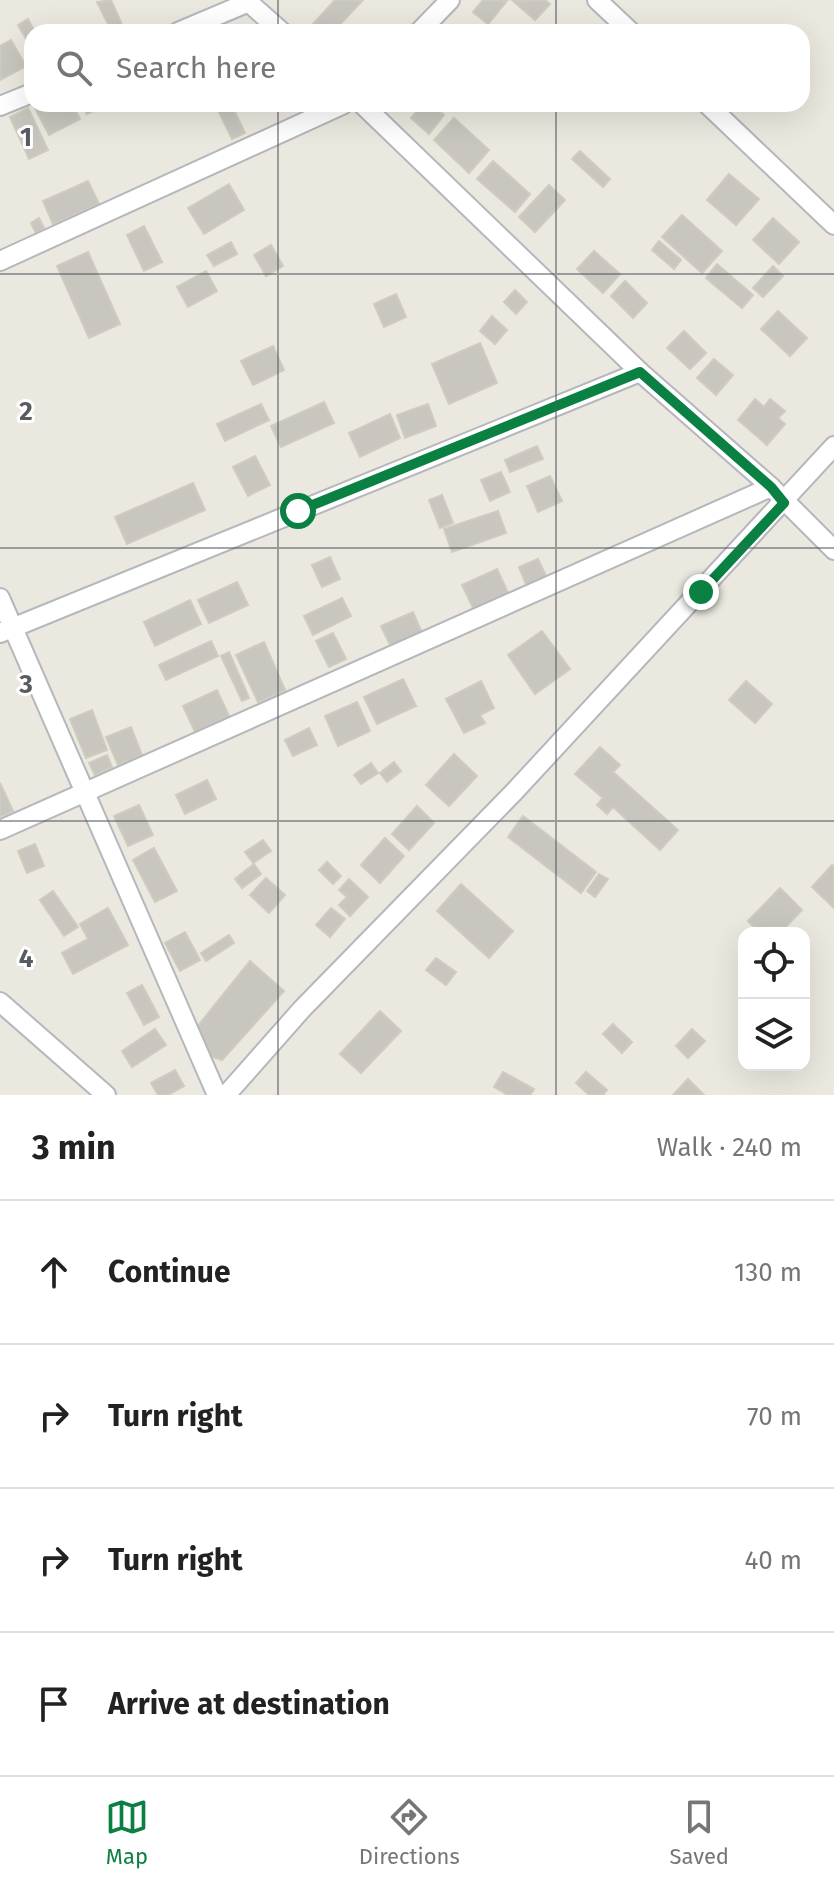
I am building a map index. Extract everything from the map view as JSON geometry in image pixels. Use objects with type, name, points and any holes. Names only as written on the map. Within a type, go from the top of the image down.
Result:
[{"type":"street","points":[[427,24],[450,0]]},
{"type":"street","points":[[597,0],[622,24]]},
{"type":"street","points":[[196,24],[247,1],[273,24]]},
{"type":"street","points":[[0,106],[24,96]]},
{"type":"street","points":[[0,261],[326,112]]},
{"type":"street","points":[[370,112],[640,372],[771,487],[834,550]]},
{"type":"street","points":[[715,112],[834,225]]},
{"type":"street","points":[[6,630],[640,372]]},
{"type":"street","points":[[226,1095],[302,1009],[514,792],[834,446]]},
{"type":"street","points":[[0,830],[771,487]]},
{"type":"street","points":[[0,598],[6,630],[87,792],[217,1095]]},
{"type":"street","points":[[0,1002],[106,1095]]},
{"type":"building","points":[[111,0],[122,24],[108,24],[97,2]]},
{"type":"building","points":[[335,0],[363,0],[340,24],[313,24]]},
{"type":"building","points":[[483,0],[507,1],[488,24],[473,12]]},
{"type":"building","points":[[545,0],[550,4],[535,20],[513,1]]},
{"type":"building","points":[[28,19],[31,24],[24,24],[24,35],[18,25]]},
{"type":"building","points":[[11,40],[24,67],[0,80],[0,46]]},
{"type":"building","points":[[24,110],[30,112],[48,150],[29,159],[10,117]]},
{"type":"building","points":[[37,112],[76,112],[80,119],[49,135]]},
{"type":"building","points":[[219,112],[235,112],[245,133],[232,139]]},
{"type":"building","points":[[416,112],[440,112],[444,115],[429,134],[411,118]]},
{"type":"building","points":[[454,118],[489,150],[469,173],[434,140]]},
{"type":"building","points":[[580,151],[610,179],[603,187],[572,159]]},
{"type":"building","points":[[493,161],[530,194],[515,212],[477,179]]},
{"type":"building","points":[[729,174],[759,199],[736,225],[707,200]]},
{"type":"building","points":[[88,181],[99,204],[53,224],[43,201]]},
{"type":"building","points":[[229,184],[244,210],[204,234],[188,208]]},
{"type":"building","points":[[549,185],[565,200],[535,232],[519,217]]},
{"type":"building","points":[[682,215],[722,251],[702,273],[662,237]]},
{"type":"building","points":[[39,218],[44,228],[36,233],[31,223]]},
{"type":"building","points":[[773,218],[799,242],[779,264],[753,240]]},
{"type":"building","points":[[144,226],[162,262],[144,271],[127,235]]},
{"type":"building","points":[[659,241],[681,260],[674,269],[652,250]]},
{"type":"building","points":[[231,242],[237,254],[214,266],[207,255]]},
{"type":"building","points":[[271,245],[283,266],[266,276],[254,255]]},
{"type":"building","points":[[594,251],[620,274],[603,293],[577,269]]},
{"type":"building","points":[[88,252],[120,324],[89,338],[57,266]]},
{"type":"building","points":[[717,264],[753,295],[742,308],[706,278]]},
{"type":"building","points":[[773,266],[783,276],[763,297],[753,288]]},
{"type":"building","points":[[206,271],[217,291],[188,307],[177,287]]},
{"type":"building","points":[[625,281],[647,303],[633,318],[611,296]]},
{"type":"building","points":[[515,290],[527,302],[516,314],[504,302]]},
{"type":"building","points":[[396,294],[406,317],[384,327],[374,304]]},
{"type":"building","points":[[778,311],[807,338],[790,356],[761,329]]},
{"type":"building","points":[[492,316],[507,330],[495,344],[480,331]]},
{"type":"building","points":[[684,331],[706,353],[690,369],[667,348]]},
{"type":"building","points":[[480,343],[497,383],[449,404],[432,364]]},
{"type":"building","points":[[273,346],[284,370],[253,385],[241,361]]},
{"type":"building","points":[[714,359],[733,375],[716,395],[697,378]]},
{"type":"building","points":[[755,399],[764,407],[770,399],[785,411],[778,418],[785,424],[767,445],[738,420]]},
{"type":"building","points":[[324,402],[334,423],[281,447],[271,426]]},
{"type":"building","points":[[261,404],[269,420],[225,441],[217,424]]},
{"type":"building","points":[[428,404],[436,426],[405,438],[397,415]]},
{"type":"building","points":[[390,414],[400,438],[360,457],[349,433]]},
{"type":"building","points":[[537,446],[543,459],[510,472],[505,460]]},
{"type":"building","points":[[255,456],[270,485],[248,496],[233,467]]},
{"type":"building","points":[[501,472],[510,492],[490,501],[481,480]]},
{"type":"building","points":[[550,476],[562,501],[538,512],[527,486]]},
{"type":"building","points":[[193,483],[205,510],[127,544],[115,517]]},
{"type":"building","points":[[442,495],[453,523],[440,528],[429,500]]},
{"type":"building","points":[[498,511],[506,533],[452,552],[444,529]]},
{"type":"building","points":[[330,557],[340,579],[322,587],[312,565]]},
{"type":"building","points":[[538,559],[547,578],[527,587],[519,567]]},
{"type":"building","points":[[497,569],[509,595],[474,610],[462,585]]},
{"type":"building","points":[[237,582],[248,605],[209,623],[198,600]]},
{"type":"building","points":[[342,598],[351,616],[313,635],[304,616]]},
{"type":"building","points":[[190,600],[201,624],[155,646],[144,622]]},
{"type":"building","points":[[413,612],[422,633],[391,647],[381,626]]},
{"type":"building","points":[[542,631],[570,669],[535,694],[508,655]]},
{"type":"building","points":[[333,633],[346,659],[329,667],[316,641]]},
{"type":"building","points":[[211,641],[218,656],[166,680],[159,665]]},
{"type":"building","points":[[264,642],[285,690],[258,702],[236,655]]},
{"type":"building","points":[[229,652],[249,698],[242,701],[221,656]]},
{"type":"building","points":[[403,679],[416,706],[377,724],[364,697]]},
{"type":"building","points":[[481,681],[494,708],[480,715],[485,723],[464,733],[446,699]]},
{"type":"building","points":[[746,681],[772,704],[755,723],[729,700]]},
{"type":"building","points":[[217,690],[229,716],[195,732],[183,706]]},
{"type":"building","points":[[357,702],[370,731],[338,746],[325,716]]},
{"type":"building","points":[[92,710],[107,750],[86,758],[70,719]]},
{"type":"building","points":[[131,727],[142,755],[118,765],[106,737]]},
{"type":"building","points":[[309,728],[317,745],[293,756],[285,740]]},
{"type":"building","points":[[600,747],[620,765],[613,772],[678,830],[660,850],[613,807],[607,814],[597,805],[603,798],[575,774]]},
{"type":"building","points":[[454,754],[477,776],[449,806],[426,785]]},
{"type":"building","points":[[107,755],[112,767],[95,775],[89,763]]},
{"type":"building","points":[[394,762],[401,771],[387,782],[380,773]]},
{"type":"building","points":[[371,763],[378,773],[361,784],[354,775]]},
{"type":"building","points":[[207,780],[216,799],[185,814],[176,795]]},
{"type":"building","points":[[0,783],[13,811],[1,816],[0,815]]},
{"type":"building","points":[[139,805],[153,835],[128,846],[114,816]]},
{"type":"building","points":[[417,806],[434,823],[409,850],[392,834]]},
{"type":"building","points":[[523,816],[596,872],[581,893],[508,837]]},
{"type":"building","points":[[385,838],[404,856],[380,883],[361,865]]},
{"type":"building","points":[[263,840],[271,851],[253,863],[245,852]]},
{"type":"building","points":[[35,844],[44,866],[27,873],[18,851]]},
{"type":"building","points":[[154,848],[177,891],[155,902],[133,860]]},
{"type":"building","points":[[327,862],[341,876],[333,884],[319,870]]},
{"type":"building","points":[[254,864],[261,874],[242,888],[235,879]]},
{"type":"building","points":[[832,865],[834,867],[834,908],[812,887]]},
{"type":"building","points":[[599,874],[608,879],[595,897],[587,891]]},
{"type":"building","points":[[266,878],[285,895],[269,913],[250,895]]},
{"type":"building","points":[[349,879],[368,897],[350,916],[339,905],[347,897],[339,890]]},
{"type":"building","points":[[461,884],[513,931],[489,958],[437,911]]},
{"type":"building","points":[[780,888],[802,910],[786,927],[754,927],[748,921]]},
{"type":"building","points":[[53,891],[78,927],[64,936],[40,900]]},
{"type":"building","points":[[108,908],[128,945],[73,974],[62,953],[88,939],[80,924]]},
{"type":"building","points":[[331,908],[345,919],[330,937],[316,925]]},
{"type":"building","points":[[185,932],[200,960],[180,971],[165,943]]},
{"type":"building","points":[[229,935],[234,943],[206,961],[201,953]]},
{"type":"building","points":[[436,958],[456,972],[446,985],[426,970]]},
{"type":"building","points":[[250,961],[284,991],[222,1060],[210,1056],[197,1027]]},
{"type":"building","points":[[142,985],[159,1017],[144,1025],[127,993]]},
{"type":"building","points":[[380,1011],[401,1031],[361,1073],[340,1054]]},
{"type":"building","points":[[613,1024],[632,1042],[622,1053],[603,1034]]},
{"type":"building","points":[[155,1029],[166,1045],[132,1067],[122,1051]]},
{"type":"building","points":[[692,1029],[705,1041],[688,1058],[676,1046]]},
{"type":"building","points":[[175,1070],[184,1086],[168,1095],[158,1095],[151,1083]]},
{"type":"building","points":[[503,1072],[534,1089],[530,1095],[508,1095],[494,1087]]},
{"type":"building","points":[[586,1072],[607,1090],[603,1095],[589,1095],[576,1083]]},
{"type":"building","points":[[688,1079],[704,1095],[673,1095]]},
{"type":"route","points":[[298,511],[640,372],[771,487],[784,503],[701,592]]}]
